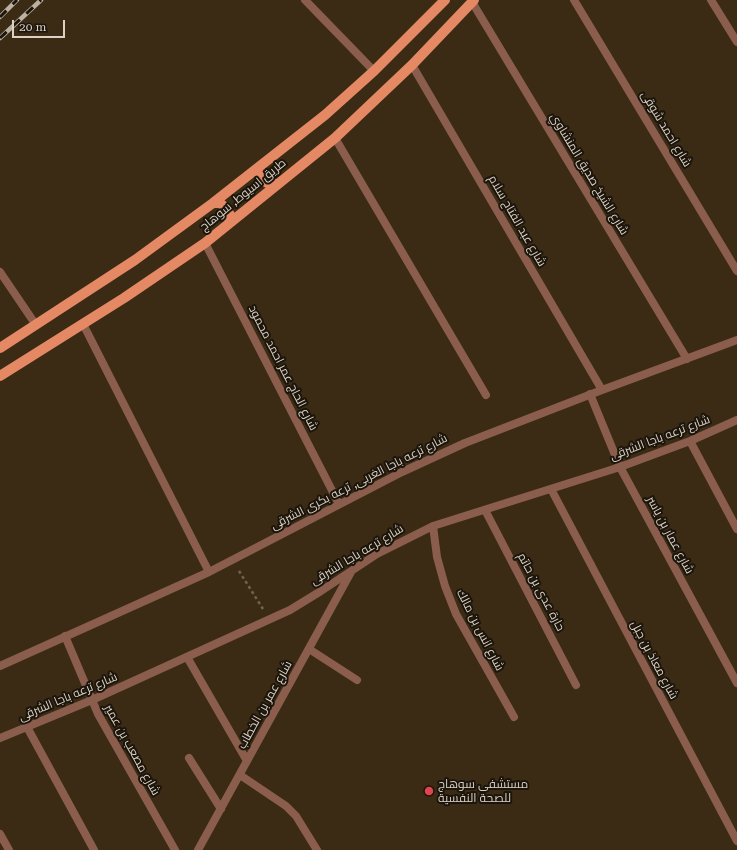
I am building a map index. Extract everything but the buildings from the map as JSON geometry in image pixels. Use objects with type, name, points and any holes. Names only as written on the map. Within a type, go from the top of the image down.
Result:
[{"type":"main road","name":"طريق اسيوط, سوهاج","points":[[0,348],[135,260],[213,203],[325,115],[374,71],[445,0]]},
{"type":"main road","name":"طريق اسيوط, سوهاج","points":[[0,376],[83,324],[205,243],[335,138],[412,65],[473,1]]},
{"type":"main road","points":[[261,165],[259,172],[262,180],[269,184],[278,184]]},
{"type":"main road","points":[[213,203],[220,203],[226,208],[230,215],[229,223]]},
{"type":"street","points":[[305,0],[374,71]]},
{"type":"street","name":"شارع احمد شوقى","points":[[574,0],[737,271]]},
{"type":"street","points":[[711,0],[737,42]]},
{"type":"street","name":"شارع الشيخ صديق المنشاوي","points":[[473,1],[687,359]]},
{"type":"street","name":"شارع عبد الفتاح سلام","points":[[412,65],[602,390]]},
{"type":"street","points":[[335,138],[486,395]]},
{"type":"street","name":"شارع الحاج عمر احمد محمود","points":[[205,243],[339,504]]},
{"type":"street","points":[[0,272],[36,325]]},
{"type":"street","points":[[83,324],[209,572]]},
{"type":"street","name":"شارع ترعه باجا الغربى, ترعه بكرى الشرقى","points":[[0,666],[209,572],[402,472],[465,443],[590,394],[737,340]]},
{"type":"street","name":"شارع عمار بن ياسر","points":[[590,394],[620,467],[737,683]]},
{"type":"street","name":"شارع ترعه باجا الشرقى","points":[[0,738],[92,700],[270,619],[321,591],[404,539],[433,526],[620,467],[690,441],[737,420]]},
{"type":"street","points":[[690,441],[737,529]]},
{"type":"street","name":"شارع معاذ بن جبل","points":[[551,489],[737,841]]},
{"type":"street","name":"حارة عدى بن حاتم","points":[[485,510],[576,685]]},
{"type":"street","name":"شارع انس بن مالك","points":[[433,526],[437,557],[445,586],[456,614],[514,717]]},
{"type":"street","name":"شارع عمر بن الخطاب","points":[[198,850],[352,571]]},
{"type":"street","name":"شارع مصعب بن عمير","points":[[66,636],[92,700],[109,736],[175,850]]},
{"type":"street","points":[[309,649],[357,680]]},
{"type":"street","points":[[187,657],[247,761]]},
{"type":"street","points":[[27,727],[94,850]]},
{"type":"street","points":[[190,758],[221,809]]},
{"type":"street","points":[[240,775],[286,806],[296,816],[317,850]]},
{"type":"street","points":[[0,834],[9,850]]},
{"type":"path","points":[[232,560],[270,619]]},
{"type":"railway","points":[[0,17],[17,0]]},
{"type":"railway","points":[[0,38],[41,0]]},
{"type":"place","name":"مستشفى سوهاج للصحة النفسية","points":[[429,791]]}]
